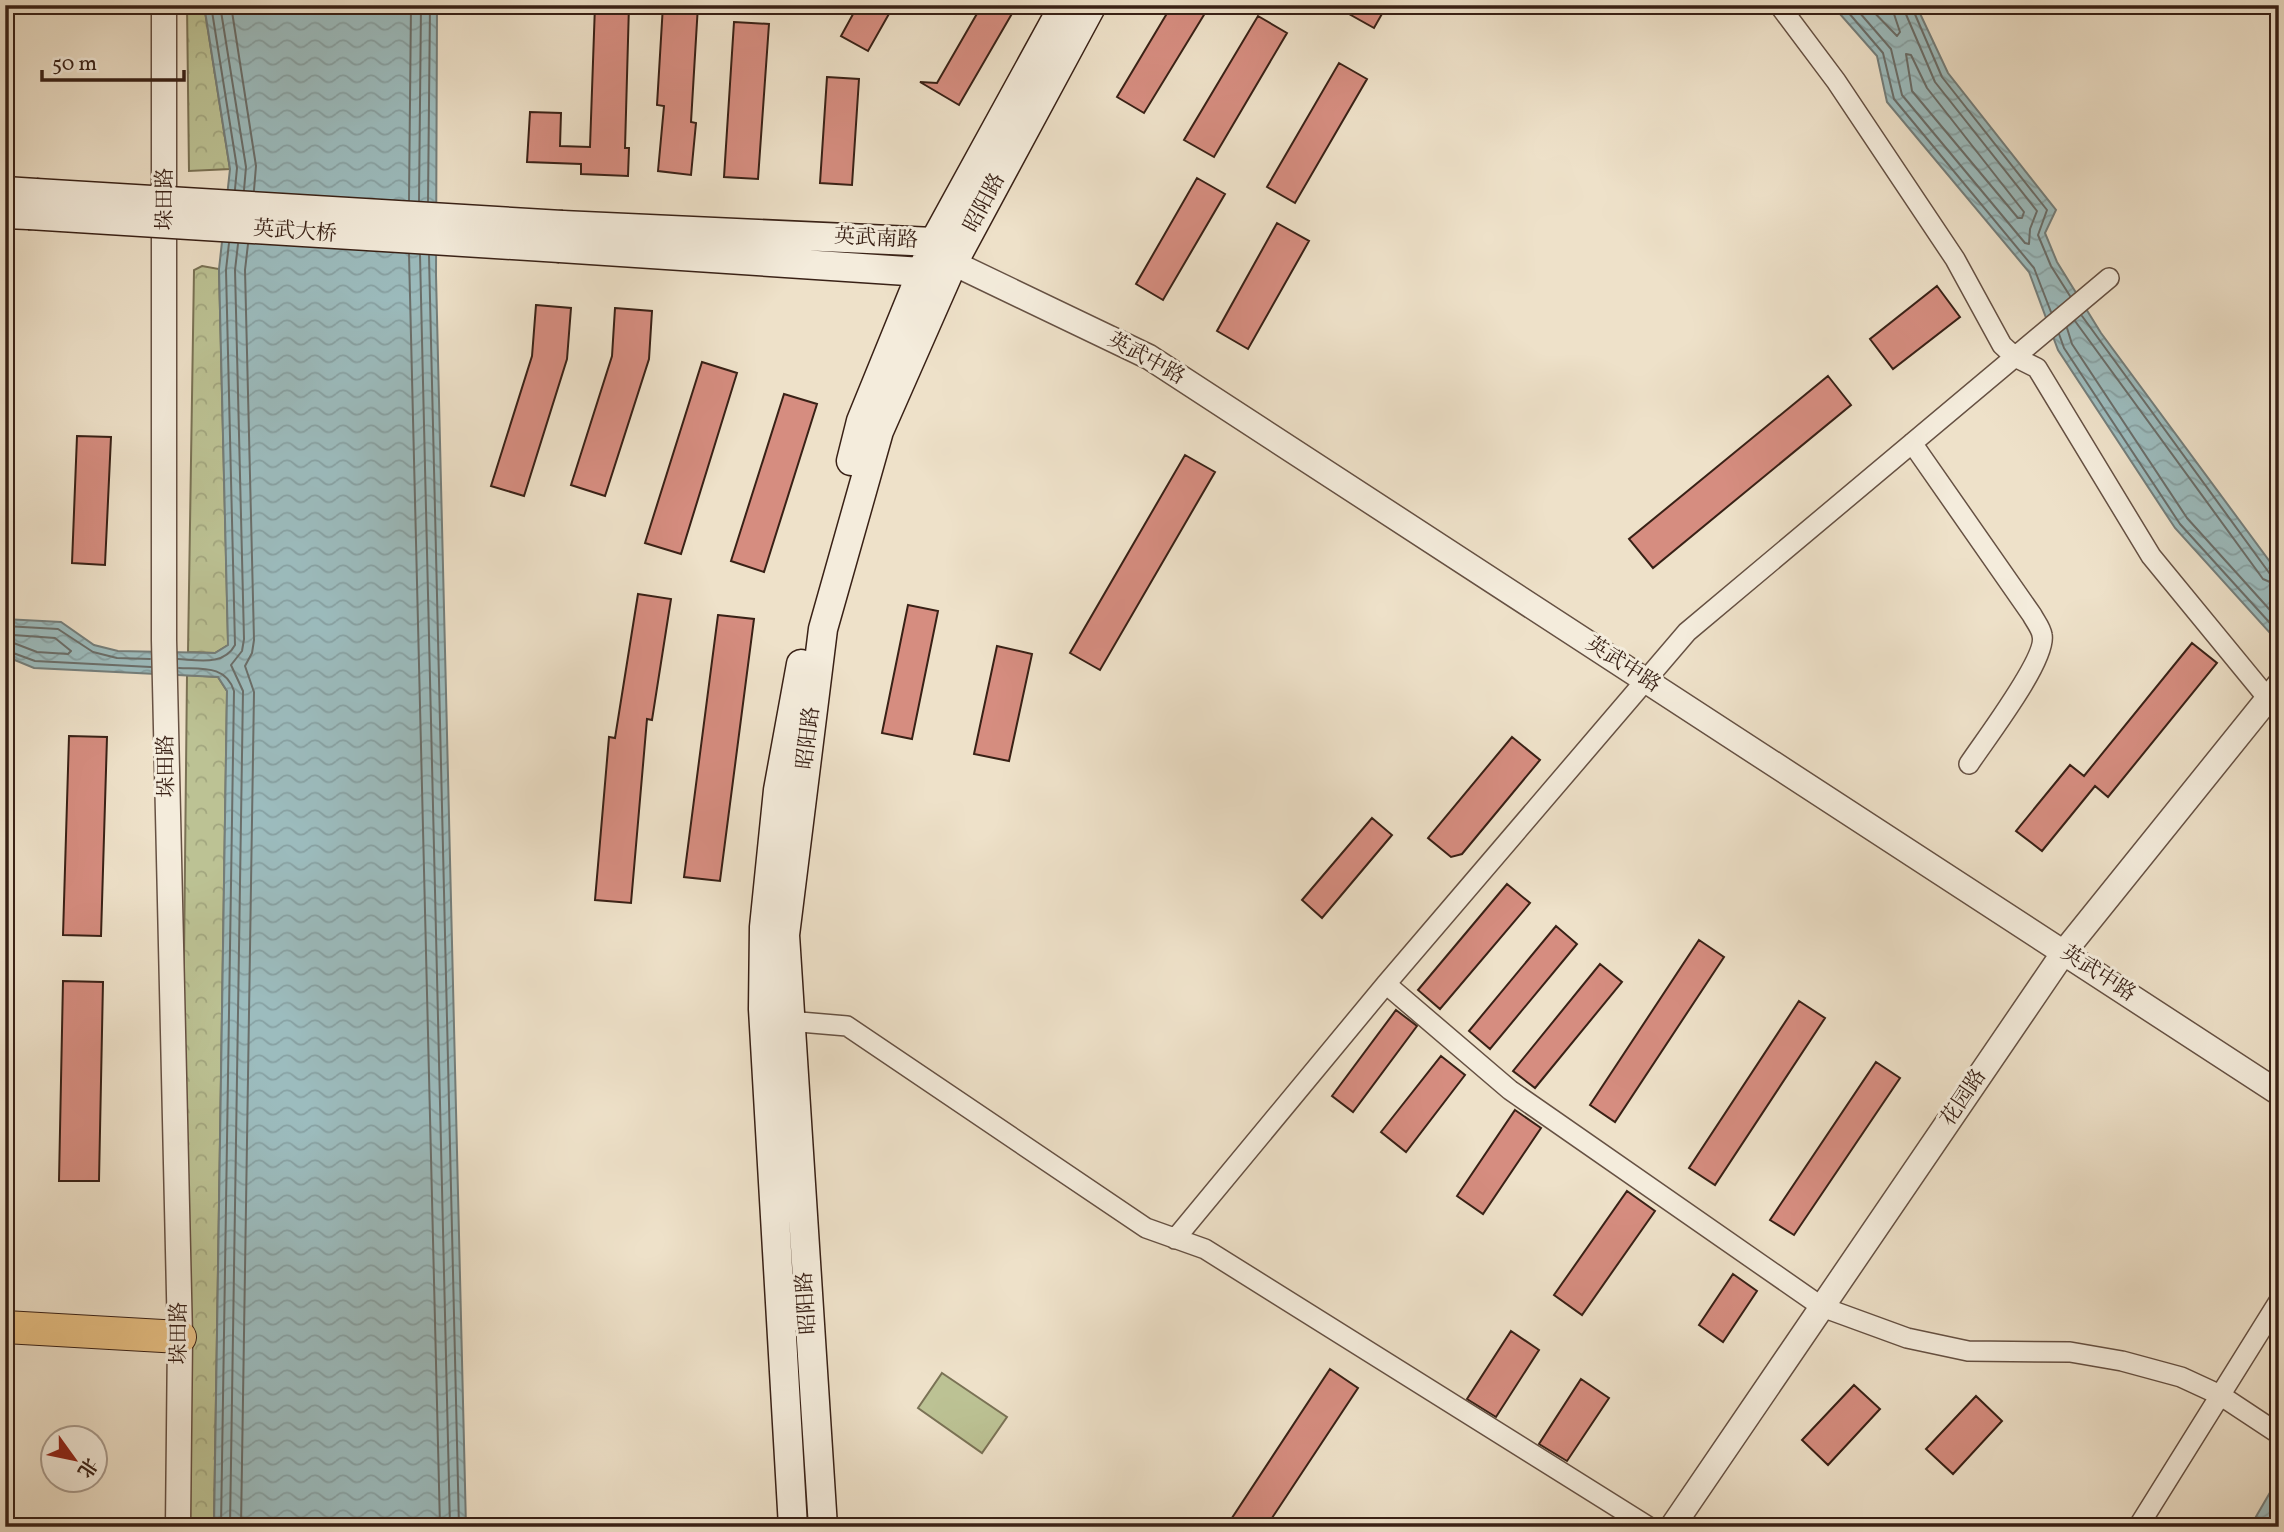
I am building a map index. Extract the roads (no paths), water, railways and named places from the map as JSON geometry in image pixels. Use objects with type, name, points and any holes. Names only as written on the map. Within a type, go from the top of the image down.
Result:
[{"type":"main road","name":"昭阳路","points":[[822,1527],[788,1021],[785,935],[823,629],[879,431],[944,252],[1064,5]]},
{"type":"main road","name":"昭阳路","points":[[793,1527],[763,1009],[764,927],[778,790],[809,622],[861,421],[922,272],[944,252],[1092,5]]},
{"type":"main road","points":[[5,191],[23,207]]},
{"type":"main road","name":"英武大桥","points":[[23,207],[561,237]]},
{"type":"main road","name":"英武南路","points":[[561,237],[944,252]]},
{"type":"main road","name":"英武南路","points":[[561,237],[922,272]]},
{"type":"main road","points":[[5,1327],[180,1336]]},
{"type":"street","name":"垛田路","points":[[164,5],[164,640],[180,1336],[178,1527]]},
{"type":"street","points":[[1779,5],[1836,81],[1955,259],[2002,345],[2037,368],[2151,556],[2276,698]]},
{"type":"street","name":"英武中路","points":[[944,252],[1149,357],[2279,1093]]},
{"type":"street","points":[[1175,1239],[1385,984],[1687,632],[2109,278]]},
{"type":"street","points":[[1912,443],[2043,635],[2041,651],[2027,678],[1969,764]]},
{"type":"street","name":"花园路","points":[[1672,1527],[2064,952],[2276,698]]},
{"type":"street","points":[[1385,984],[1510,1090],[1822,1307],[1907,1338],[1968,1351],[2070,1353],[2122,1361],[2181,1377],[2220,1395],[2277,1433]]},
{"type":"street","points":[[788,1021],[847,1026],[1146,1228],[1205,1249],[1649,1527]]},
{"type":"street","points":[[2138,1527],[2279,1301]]},
{"type":"water","points":[[204,5],[437,5],[436,275],[466,1527],[214,1527],[227,691],[218,677],[34,668],[5,656],[5,619],[61,622],[94,645],[118,651],[215,653],[228,645],[219,269],[230,169]]},
{"type":"water","points":[[1832,5],[1916,5],[1948,73],[2056,210],[2045,233],[2057,262],[2101,333],[2279,574],[2279,643],[2175,528],[2058,350],[2029,272],[1887,102],[1877,56]]},
{"type":"water","points":[[2279,1477],[2279,1527],[2250,1527]]}]
